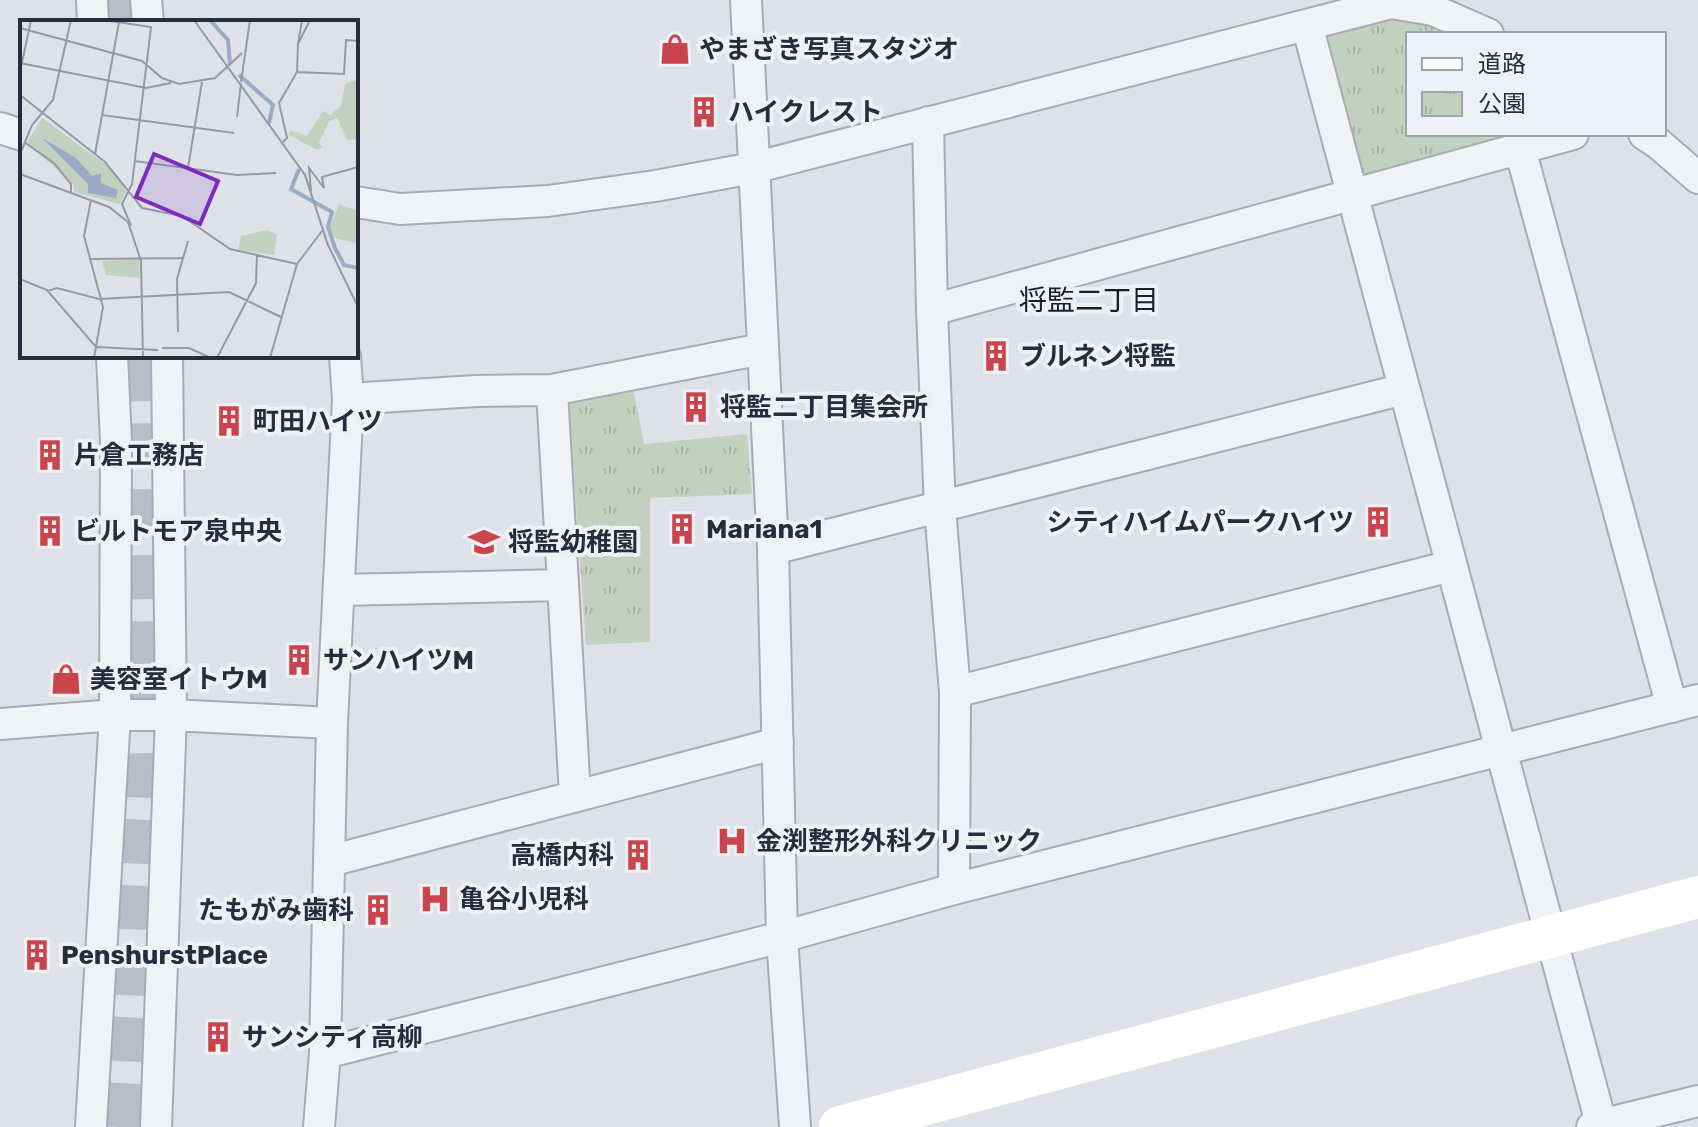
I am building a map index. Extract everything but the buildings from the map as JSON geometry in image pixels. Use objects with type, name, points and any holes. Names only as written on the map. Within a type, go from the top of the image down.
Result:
[{"type":"street","points":[[92,0],[93,20]]},
{"type":"street","points":[[146,0],[148,20]]},
{"type":"street","points":[[746,0],[773,549],[782,937],[795,1127]]},
{"type":"street","points":[[358,202],[400,209],[548,201],[753,168],[1391,3],[1434,5],[1485,32]]},
{"type":"street","points":[[1307,25],[1551,937],[1598,1126],[1698,1101]]},
{"type":"street","points":[[928,122],[940,508],[955,692],[954,889]]},
{"type":"street","points":[[0,128],[20,134]]},
{"type":"street","points":[[932,310],[1566,136]]},
{"type":"street","points":[[1647,136],[1698,178]]},
{"type":"street","points":[[325,1053],[782,937],[954,889],[1685,704],[1520,149]]},
{"type":"street","points":[[348,399],[552,390],[762,349]]},
{"type":"street","points":[[91,1127],[115,715],[116,441],[112,358]]},
{"type":"street","points":[[156,1127],[171,715],[167,358]]},
{"type":"street","points":[[319,1127],[325,1053],[332,723],[348,399],[345,358]]},
{"type":"street","points":[[773,549],[1404,389]]},
{"type":"street","points":[[552,390],[575,796]]},
{"type":"street","points":[[955,692],[1451,566]]},
{"type":"street","points":[[340,590],[563,585]]},
{"type":"street","points":[[0,724],[115,715],[332,723]]},
{"type":"street","points":[[330,861],[778,743]]},
{"type":"street","points":[[840,1127],[1698,897]]},
{"type":"green space","points":[[1408,15],[1439,32],[1406,32],[1406,136],[1513,136],[1356,177],[1320,43],[1327,27]]},
{"type":"green space","points":[[633,388],[644,444],[747,434],[752,494],[650,498],[650,642],[586,645],[569,406],[577,397]]},
{"type":"tunnel","points":[[109,0],[110,20]]},
{"type":"tunnel","points":[[119,1127],[136,783],[128,358]]},
{"type":"place","name":"やまざき写真スタジオ","points":[[675,49]]},
{"type":"place","name":"ハイクレスト","points":[[704,112]]},
{"type":"place","name":"ブルネン将監","points":[[996,356]]},
{"type":"place","name":"将監二丁目集会所","points":[[696,407]]},
{"type":"place","name":"町田ハイツ","points":[[229,421]]},
{"type":"place","name":"片倉工務店","points":[[50,455]]},
{"type":"place","name":"シティハイムパークハイツ","points":[[1378,522]]},
{"type":"place","name":"Mariana1","points":[[682,529]]},
{"type":"place","name":"ビルトモア泉中央","points":[[50,531]]},
{"type":"place","name":"将監幼稚園","points":[[484,542]]},
{"type":"place","name":"サンハイツM","points":[[299,660]]},
{"type":"place","name":"美容室イトウM","points":[[66,679]]},
{"type":"place","name":"金渕整形外科クリニック","points":[[732,841]]},
{"type":"place","name":"高橋内科","points":[[638,855]]},
{"type":"place","name":"亀谷小児科","points":[[435,899]]},
{"type":"place","name":"たもがみ歯科","points":[[378,910]]},
{"type":"place","name":"PenshurstPlace","points":[[37,955]]},
{"type":"place","name":"サンシティ高柳","points":[[218,1037]]},
{"type":"district","name":"将監二丁目","points":[[1089,300]]}]
